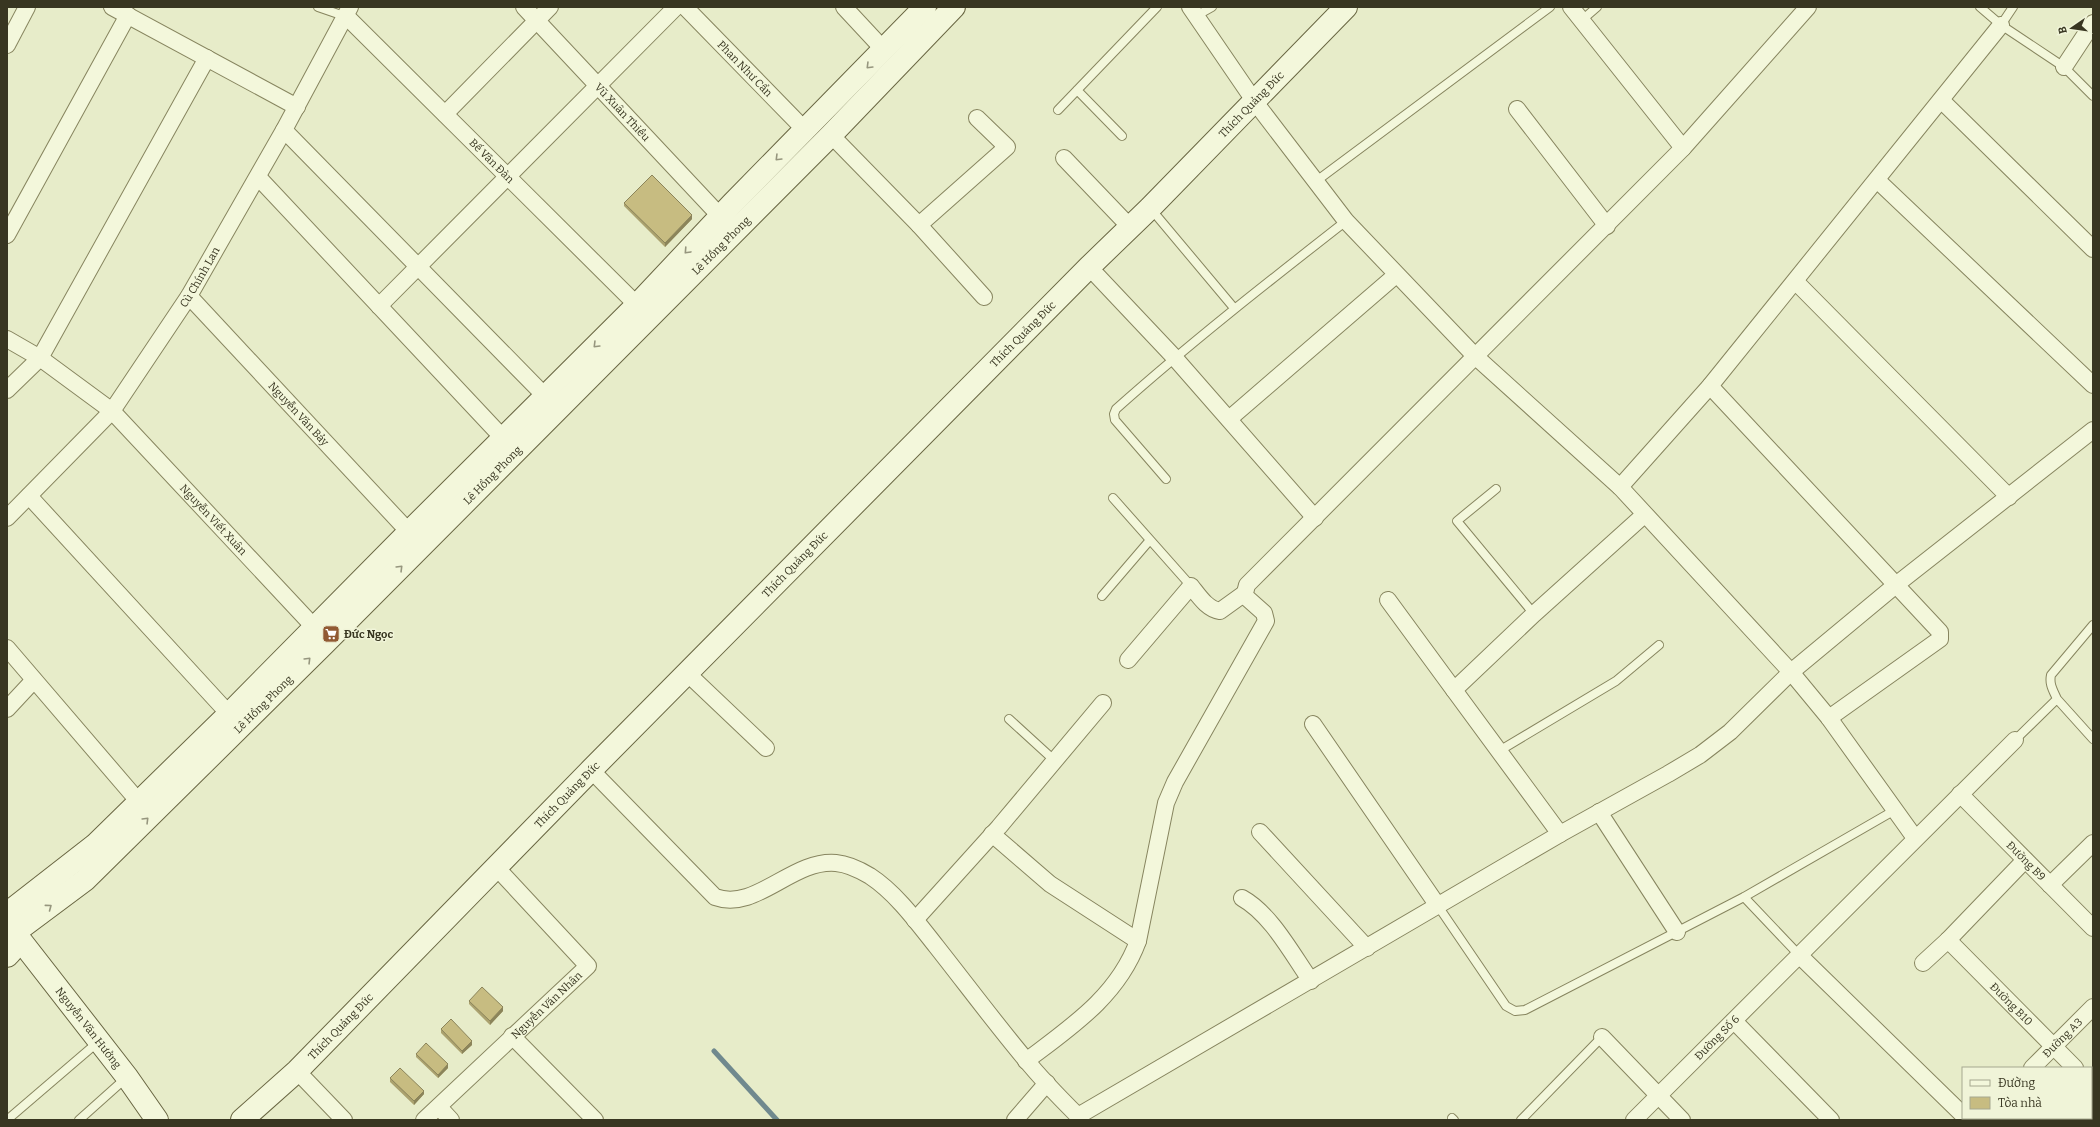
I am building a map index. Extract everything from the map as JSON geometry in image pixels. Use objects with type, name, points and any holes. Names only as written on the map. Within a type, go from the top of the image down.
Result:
[{"type":"main road","name":"Lê Hồng Phong","points":[[13,923],[95,845],[121,831],[324,644],[643,311],[720,216],[925,7]]},
{"type":"main road","name":"Lê Hồng Phong","points":[[121,831],[139,802],[315,628],[408,532],[545,396],[643,311],[832,135],[954,7]]},
{"type":"main road","name":"Thích Quảng Đức","points":[[242,1120],[297,1072],[591,770],[1089,266],[1150,208],[1255,102],[1346,7]]},
{"type":"main road","points":[[7,956],[17,943],[13,923]]},
{"type":"main road","name":"Nguyễn Văn Hưởng","points":[[13,923],[158,1120]]},
{"type":"street","points":[[7,45],[27,7]]},
{"type":"street","points":[[112,7],[297,107]]},
{"type":"street","name":"Vũ Xuân Thiều","points":[[524,7],[720,216]]},
{"type":"street","points":[[445,114],[550,7]]},
{"type":"street","points":[[379,306],[676,7]]},
{"type":"street","name":"Phan Như Cẩn","points":[[685,7],[805,130]]},
{"type":"street","points":[[844,7],[884,50]]},
{"type":"street","points":[[1571,7],[1683,148]]},
{"type":"street","points":[[1128,660],[1192,586],[1204,602],[1214,610],[1220,611],[1245,594],[1248,585],[1475,356],[1608,226],[1683,148],[1808,7]]},
{"type":"street","points":[[1193,11],[1255,102],[1346,221],[1475,356],[1620,487],[1644,515],[1791,672],[1829,718],[1915,838]]},
{"type":"street","name":"Cù Chính Lan","points":[[7,518],[112,411],[189,296],[258,177],[349,12]]},
{"type":"street","name":"Bế Văn Đàn","points":[[349,12],[445,114],[643,311]]},
{"type":"street","points":[[7,235],[128,15]]},
{"type":"street","points":[[2064,67],[2093,23]]},
{"type":"street","points":[[1620,487],[1710,386],[1796,282],[2001,24]]},
{"type":"street","points":[[7,390],[40,358],[207,58]]},
{"type":"street","points":[[1941,100],[2093,249]]},
{"type":"street","points":[[1517,109],[1608,226]]},
{"type":"street","points":[[919,224],[1007,147],[977,118]]},
{"type":"street","points":[[284,130],[545,396]]},
{"type":"street","points":[[832,135],[919,224],[984,297]]},
{"type":"street","points":[[1064,158],[1130,227]]},
{"type":"street","points":[[258,177],[503,438]]},
{"type":"street","points":[[1877,180],[2093,385]]},
{"type":"street","points":[[1089,266],[1230,419],[1315,518]]},
{"type":"street","points":[[1230,419],[1396,275]]},
{"type":"street","points":[[1796,282],[2009,497]]},
{"type":"street","name":"Nguyễn Văn Bảy","points":[[189,296],[408,532]]},
{"type":"street","name":"Nguyễn Viết Xuân","points":[[7,339],[40,358],[112,411],[315,628]]},
{"type":"street","points":[[1710,386],[1897,584],[1940,632],[1940,639],[1829,718]]},
{"type":"street","points":[[591,770],[715,898],[726,901],[735,901],[746,898],[806,867],[821,864],[836,863],[852,867],[870,876],[887,890],[915,920],[1026,1061],[1078,1116],[1560,834],[1700,754],[1730,732],[1791,672],[1897,584],[2093,430]]},
{"type":"street","points":[[29,496],[229,714]]},
{"type":"street","points":[[1454,690],[1534,614],[1644,515]]},
{"type":"street","points":[[1026,1061],[1091,1011],[1105,996],[1132,959],[1138,941],[1166,802],[1175,782],[1266,621],[1264,614],[1246,597],[1245,594]]},
{"type":"street","points":[[1388,600],[1560,834]]},
{"type":"street","points":[[7,648],[139,802]]},
{"type":"street","points":[[687,673],[766,748]]},
{"type":"street","points":[[7,709],[34,680]]},
{"type":"street","points":[[915,920],[992,834],[1103,703]]},
{"type":"street","points":[[1313,724],[1438,906]]},
{"type":"street","name":"Đường Số 6","points":[[1634,1120],[1800,956],[1915,838],[2015,740]]},
{"type":"street","name":"Đường B9","points":[[1960,794],[2093,928]]},
{"type":"street","points":[[1599,812],[1677,932]]},
{"type":"street","points":[[1260,832],[1366,948]]},
{"type":"street","points":[[992,834],[1050,884],[1138,941]]},
{"type":"street","points":[[2050,885],[2093,843]]},
{"type":"street","points":[[1923,963],[1948,940],[2025,860]]},
{"type":"street","name":"Nguyễn Văn Nhân","points":[[424,1120],[588,966],[496,867]]},
{"type":"street","points":[[1242,898],[1255,905],[1265,916],[1311,981]]},
{"type":"street","name":"Đường B10","points":[[1948,940],[2074,1067]]},
{"type":"street","points":[[1800,956],[1962,1114]]},
{"type":"street","name":"Đường A3","points":[[2033,1067],[2093,1007]]},
{"type":"street","points":[[1734,1021],[1831,1120]]},
{"type":"street","points":[[512,1036],[595,1120]]},
{"type":"street","points":[[1602,1037],[1658,1097],[1682,1120]]},
{"type":"street","points":[[297,1072],[344,1120]]},
{"type":"street","points":[[1015,1120],[1047,1083]]},
{"type":"street","points":[[439,1107],[451,1120]]},
{"type":"lane","points":[[318,7],[349,12]]},
{"type":"lane","points":[[1058,110],[1157,7]]},
{"type":"lane","points":[[1193,11],[1212,7]]},
{"type":"lane","points":[[1315,182],[1550,7]]},
{"type":"lane","points":[[1582,20],[1597,7]]},
{"type":"lane","points":[[1980,7],[2001,24],[2064,67],[2093,96]]},
{"type":"lane","points":[[2001,24],[2013,7]]},
{"type":"lane","points":[[1077,90],[1122,136]]},
{"type":"lane","points":[[1150,208],[1234,308]]},
{"type":"lane","points":[[1166,479],[1115,420],[1114,414],[1116,409],[1174,357],[1234,308],[1346,221]]},
{"type":"lane","points":[[1496,488],[1457,521],[1534,614]]},
{"type":"lane","points":[[1113,498],[1192,586]]},
{"type":"lane","points":[[1102,596],[1150,540]]},
{"type":"lane","points":[[2093,625],[2051,675],[2052,689],[2057,699],[2093,739]]},
{"type":"lane","points":[[1499,750],[1616,681],[1659,646]]},
{"type":"lane","points":[[2015,740],[2057,699]]},
{"type":"lane","points":[[1009,719],[1054,761]]},
{"type":"lane","points":[[1438,906],[1506,1006],[1515,1011],[1525,1010],[1744,897],[1895,810]]},
{"type":"lane","points":[[1744,897],[1800,956]]},
{"type":"lane","points":[[1522,1120],[1602,1037]]},
{"type":"lane","points":[[7,1120],[99,1041]]},
{"type":"lane","points":[[79,1120],[127,1077]]},
{"type":"building","points":[[652,175],[692,215],[665,243],[624,203]]},
{"type":"building","points":[[482,987],[503,1007],[490,1021],[469,1001]]},
{"type":"building","points":[[451,1019],[472,1041],[462,1051],[441,1029]]},
{"type":"building","points":[[426,1043],[448,1064],[438,1075],[416,1054]]},
{"type":"building","points":[[400,1068],[424,1091],[414,1101],[390,1078]]},
{"type":"waterway","points":[[714,1051],[777,1120]]},
{"type":"place","name":"Đức Ngọc","points":[[331,634]]}]
